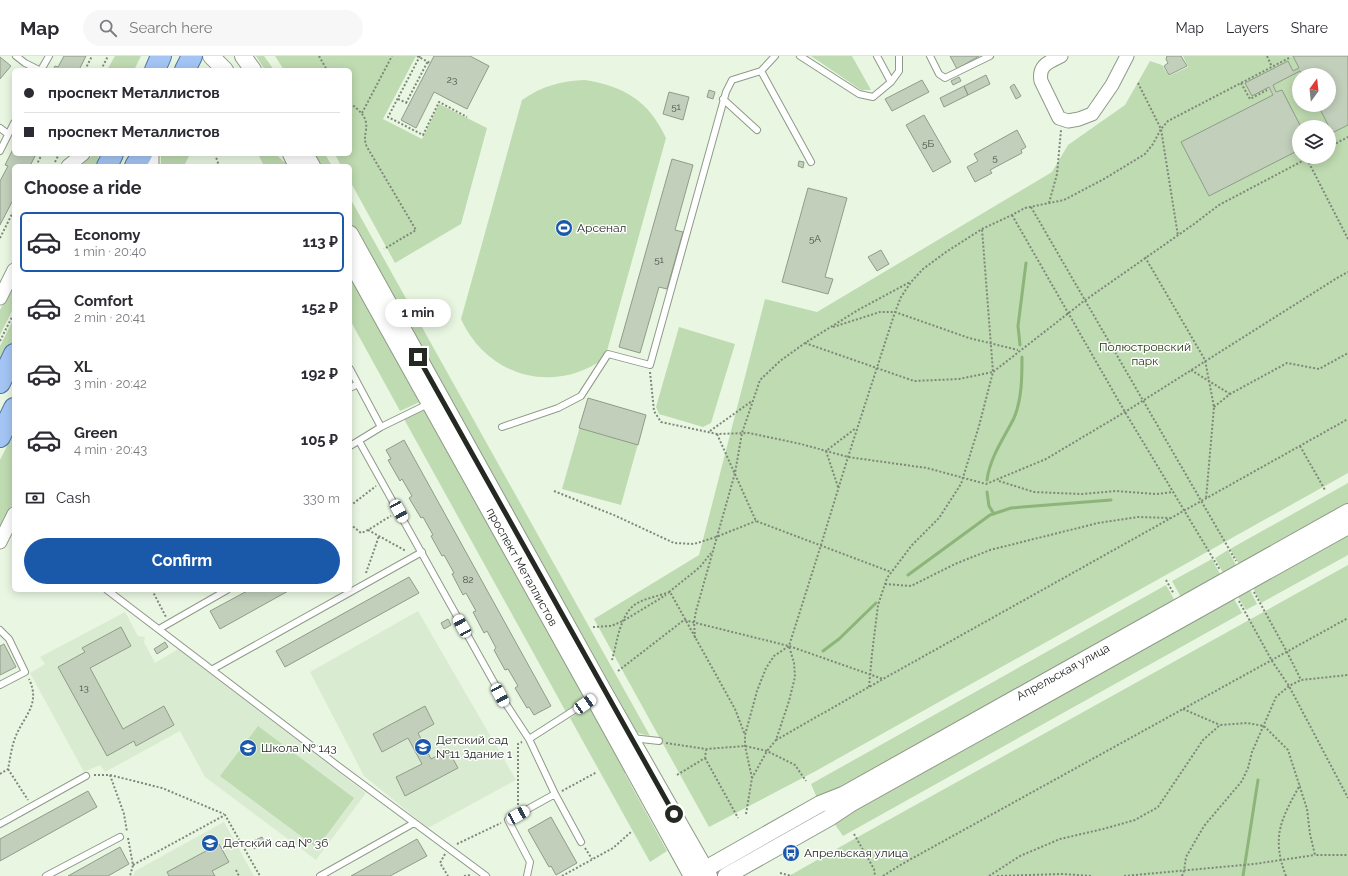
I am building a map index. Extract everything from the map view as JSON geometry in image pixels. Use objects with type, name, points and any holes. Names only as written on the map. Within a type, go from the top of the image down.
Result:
[{"type":"main road","points":[[156,68],[162,56]]},
{"type":"main road","points":[[186,68],[192,56]]},
{"type":"main road","points":[[0,382],[12,358]]},
{"type":"main road","points":[[0,437],[12,412]]},
{"type":"street","points":[[211,56],[223,68]]},
{"type":"street","points":[[243,56],[252,68]]},
{"type":"street","points":[[1061,56],[1046,64],[1042,69],[1040,76],[1059,118],[1068,121],[1092,114],[1112,86],[1127,56]]},
{"type":"street","points":[[70,164],[80,156]]},
{"type":"street","name":"проспект Металлистов","points":[[352,238],[435,400],[700,874]]},
{"type":"street","name":"проспект Металлистов","points":[[352,263],[435,400]]},
{"type":"street","points":[[0,298],[12,274]]},
{"type":"street","name":"Апрельская улица","points":[[700,874],[820,804],[843,795],[1348,512]]},
{"type":"street","name":"Апрельская улица","points":[[726,876],[829,818],[850,804],[1348,526]]},
{"type":"street","points":[[0,542],[10,530]]},
{"type":"street","name":"проспект Металлистов","points":[[599,695],[631,738],[700,874]]},
{"type":"lane","points":[[16,56],[25,63],[36,68]]},
{"type":"lane","points":[[41,68],[49,56]]},
{"type":"lane","points":[[502,428],[558,408],[581,396],[608,354],[650,365],[723,99],[732,80],[761,71],[775,56]]},
{"type":"lane","points":[[800,56],[859,94],[873,97],[891,82],[899,71],[898,56]]},
{"type":"lane","points":[[877,56],[891,82]]},
{"type":"lane","points":[[930,56],[938,74],[945,78],[990,56]]},
{"type":"lane","points":[[761,71],[811,162]]},
{"type":"lane","points":[[723,99],[757,130]]},
{"type":"lane","points":[[0,151],[12,127]]},
{"type":"lane","points":[[0,128],[8,134]]},
{"type":"lane","points":[[352,373],[381,427]]},
{"type":"lane","points":[[352,387],[358,384]]},
{"type":"lane","points":[[352,445],[381,427],[435,400]]},
{"type":"lane","points":[[359,441],[506,704],[529,739],[555,794],[581,842]]},
{"type":"lane","points":[[352,592],[422,552]]},
{"type":"lane","points":[[110,592],[486,876]]},
{"type":"lane","points":[[159,629],[223,592]]},
{"type":"lane","points":[[213,669],[351,592]]},
{"type":"lane","points":[[0,630],[9,639],[25,672],[0,685]]},
{"type":"lane","points":[[529,739],[599,695]]},
{"type":"lane","points":[[631,738],[659,741]]},
{"type":"lane","points":[[0,824],[86,776]]},
{"type":"lane","points":[[527,876],[530,862],[508,820],[555,794]]},
{"type":"lane","points":[[320,876],[414,823]]},
{"type":"lane","points":[[46,876],[120,837]]},
{"type":"path","points":[[86,68],[92,56]]},
{"type":"path","points":[[102,68],[108,56]]},
{"type":"path","points":[[319,56],[326,68]]},
{"type":"path","points":[[362,113],[392,56]]},
{"type":"path","points":[[398,99],[407,104],[429,62],[419,56],[388,117],[423,135],[439,102],[467,117]]},
{"type":"path","points":[[1267,56],[1272,67]]},
{"type":"path","points":[[746,814],[752,778],[767,751],[776,740],[789,701],[795,676],[794,662],[789,646],[895,312],[901,297],[911,282],[929,265],[982,229],[1025,208],[1064,200],[1104,179],[1145,154],[1153,144],[1161,128],[1168,121],[1289,58]]},
{"type":"path","points":[[1241,82],[1250,99],[1267,90]]},
{"type":"path","points":[[1138,83],[1161,128],[1178,236]]},
{"type":"path","points":[[352,105],[362,113],[366,123],[365,139],[367,147],[416,230],[384,249]]},
{"type":"path","points":[[1049,203],[1057,174],[1062,120]]},
{"type":"path","points":[[1336,143],[1348,137]]},
{"type":"path","points":[[55,162],[58,156]]},
{"type":"path","points":[[805,343],[914,381],[960,379],[993,372],[1084,301],[1145,257],[1178,236],[1219,205],[1297,164]]},
{"type":"path","points":[[1309,164],[1348,239]]},
{"type":"path","points":[[1031,207],[1084,301],[1144,401],[1227,545]]},
{"type":"path","points":[[0,238],[12,214]]},
{"type":"path","points":[[1012,215],[1125,412],[1211,554]]},
{"type":"path","points":[[869,687],[878,605],[887,578],[912,545],[939,518],[961,484],[979,426],[993,372],[982,229]]},
{"type":"path","points":[[1145,257],[1205,360],[1214,407],[1206,499]]},
{"type":"path","points":[[650,365],[654,411],[661,422],[717,434],[749,433],[801,444],[848,457],[927,468],[962,479],[986,484],[1046,459],[1144,401],[1205,360],[1348,272]]},
{"type":"path","points":[[695,638],[694,622],[696,611],[735,473],[742,433],[760,380],[780,361],[805,343],[858,310],[911,282]]},
{"type":"path","points":[[830,328],[880,312],[895,312],[969,338],[1019,351]]},
{"type":"path","points":[[0,340],[12,317]]},
{"type":"path","points":[[1214,407],[1230,394],[1286,363],[1319,369],[1348,352]]},
{"type":"path","points":[[1191,370],[1230,394]]},
{"type":"path","points":[[710,432],[753,400]]},
{"type":"path","points":[[776,740],[1348,419]]},
{"type":"path","points":[[826,451],[857,428]]},
{"type":"path","points":[[717,434],[756,521]]},
{"type":"path","points":[[1300,446],[1325,490]]},
{"type":"path","points":[[826,451],[839,487]]},
{"type":"path","points":[[998,480],[1034,492],[1082,494],[1116,490],[1156,494],[1174,492]]},
{"type":"path","points":[[352,504],[382,481]]},
{"type":"path","points":[[554,491],[616,516],[674,543],[694,544],[756,521],[892,572]]},
{"type":"path","points":[[352,526],[361,533],[399,511]]},
{"type":"path","points":[[885,584],[911,586],[955,564],[990,550],[1098,523],[1138,517],[1172,518]]},
{"type":"path","points":[[368,530],[415,556]]},
{"type":"path","points":[[362,586],[379,536]]},
{"type":"path","points":[[593,627],[612,626],[623,621],[670,592],[700,566],[712,551]]},
{"type":"path","points":[[1166,580],[1180,606]]},
{"type":"path","points":[[153,592],[169,623]]},
{"type":"path","points":[[670,592],[684,620],[735,708],[745,735]]},
{"type":"path","points":[[612,660],[623,621],[632,607],[645,600],[670,592]]},
{"type":"path","points":[[1262,606],[1301,680]]},
{"type":"path","points":[[1247,615],[1272,661],[1289,686],[1348,798]]},
{"type":"path","points":[[884,876],[909,860],[1348,618]]},
{"type":"path","points":[[618,670],[684,620],[789,646],[883,679]]},
{"type":"path","points":[[752,778],[745,746],[745,735],[757,691],[766,668],[774,656],[789,646]]},
{"type":"path","points":[[25,672],[33,688],[33,701],[14,740],[8,769],[32,806]]},
{"type":"path","points":[[1182,876],[1186,857],[1204,826],[1242,781],[1248,768],[1252,752],[1276,697],[1289,686],[1301,680],[1348,675]]},
{"type":"path","points":[[1182,709],[1220,725],[1247,723],[1264,726],[1288,750],[1307,809],[1310,834],[1315,855]]},
{"type":"path","points":[[989,876],[1020,856],[1060,839],[1135,820],[1158,807],[1203,740],[1220,725]]},
{"type":"path","points":[[518,815],[518,744],[529,739]]},
{"type":"path","points":[[659,741],[706,749],[745,746],[767,751],[795,765],[806,781]]},
{"type":"path","points":[[706,749],[705,758],[738,818]]},
{"type":"path","points":[[677,775],[705,758]]},
{"type":"path","points":[[0,774],[8,769]]},
{"type":"path","points":[[555,794],[597,772]]},
{"type":"path","points":[[86,776],[110,775],[162,788],[225,814],[260,876]]},
{"type":"path","points":[[110,775],[124,814],[133,865],[130,876]]},
{"type":"path","points":[[1286,876],[1280,860],[1278,841],[1281,824],[1286,810],[1300,785]]},
{"type":"path","points":[[133,865],[225,814]]},
{"type":"path","points":[[448,876],[440,863],[448,848],[508,820]]},
{"type":"path","points":[[562,876],[613,848],[631,832]]},
{"type":"path","points":[[854,834],[874,869],[875,876]]},
{"type":"path","points":[[581,842],[592,859]]},
{"type":"path","points":[[1124,876],[1184,871],[1315,855],[1348,855]]},
{"type":"path","points":[[236,870],[239,876]]},
{"type":"path","points":[[780,873],[792,876]]},
{"type":"path","points":[[997,876],[1062,874],[1092,876]]},
{"type":"shaded area","name":"Детский сад №11 Здание 1","points":[[418,611],[516,780],[428,828],[364,776],[310,672]]},
{"type":"shaded area","name":"Школа № 143","points":[[125,612],[138,636],[145,637],[144,642],[155,663],[178,649],[366,793],[316,860],[205,777],[180,731],[105,772],[100,765],[84,772],[30,673],[45,664],[40,657]]},
{"type":"shaded area","name":"Детский сад № 36","points":[[224,822],[254,876],[133,876],[135,871]]},
{"type":"green space","points":[[115,56],[141,56],[135,68],[108,68]]},
{"type":"green space","points":[[256,56],[264,56],[273,68],[264,68]]},
{"type":"green space","points":[[275,56],[416,56],[383,119],[422,139],[439,104],[487,128],[461,224],[395,263],[352,185],[352,164],[340,164],[336,156],[352,156],[352,68],[283,68]]},
{"type":"green space","points":[[811,56],[852,56],[871,90],[861,90]]},
{"type":"green space","name":"Полюстровский парк","points":[[1183,56],[1348,56],[1348,473],[814,772],[709,827],[594,619],[699,555],[765,299],[817,312],[1052,172],[1068,145],[1125,105],[1150,61],[1162,65],[1169,76],[1188,67]]},
{"type":"green space","name":"Арсенал","points":[[585,80],[612,86],[634,97],[652,114],[666,138],[605,358],[585,369],[565,376],[544,377],[524,374],[505,367],[487,355],[473,339],[461,319],[522,100],[537,91],[552,85]]},
{"type":"green space","points":[[92,156],[98,156],[96,164],[83,164],[84,161]]},
{"type":"green space","points":[[161,156],[189,156],[185,164],[161,164]]},
{"type":"green space","points":[[259,156],[278,156],[288,164],[263,164]]},
{"type":"green space","points":[[313,156],[326,156],[331,164],[318,164]]},
{"type":"green space","points":[[352,202],[650,736],[638,733],[632,728],[352,226]]},
{"type":"green space","points":[[352,276],[422,401],[400,411],[352,324]]},
{"type":"green space","points":[[12,286],[12,311],[0,335],[0,310]]},
{"type":"green space","points":[[12,322],[12,343],[0,367],[0,346]]},
{"type":"green space","points":[[679,327],[735,344],[711,423],[703,427],[659,414],[656,407]]},
{"type":"green space","points":[[588,398],[646,415],[621,505],[562,489]]},
{"type":"green space","points":[[426,409],[587,697],[566,712],[404,419]]},
{"type":"green space","points":[[12,436],[12,506],[0,530],[0,460]]},
{"type":"green space","points":[[1348,483],[1348,505],[1240,566],[1230,549]]},
{"type":"green space","points":[[1348,533],[1348,555],[1261,603],[1252,586]]},
{"type":"green space","points":[[1228,550],[1237,567],[1224,575],[1215,558]]},
{"type":"green space","points":[[1212,559],[1221,576],[1182,599],[1172,581]]},
{"type":"green space","points":[[1348,565],[1348,876],[789,876],[847,843]]},
{"type":"green space","points":[[1166,585],[1175,601],[835,792],[817,798],[811,784]]},
{"type":"green space","points":[[1249,588],[1257,604],[1246,610],[1237,595]]},
{"type":"green space","points":[[1233,597],[1242,613],[843,836],[834,823],[854,808]]},
{"type":"green space","points":[[591,704],[624,763],[625,774],[667,851],[650,862],[570,718]]},
{"type":"green space","points":[[258,726],[354,798],[317,848],[220,776]]},
{"type":"building","points":[[64,56],[86,56],[80,68],[54,68],[55,66],[58,67]]},
{"type":"building","points":[[434,56],[470,56],[489,66],[467,109],[434,92],[416,128],[401,120]]},
{"type":"building","points":[[950,56],[979,56],[957,69]]},
{"type":"building","points":[[1167,56],[1181,56],[1187,66],[1169,75],[1164,66],[1168,63],[1166,59]]},
{"type":"building","points":[[1293,56],[1348,56],[1348,125],[1336,131],[1336,120],[1326,120],[1322,112],[1336,112],[1336,68],[1299,68]]},
{"type":"building","points":[[0,57],[11,66],[0,79]]},
{"type":"building","points":[[1288,61],[1292,69],[1292,75],[1273,85],[1276,92],[1282,90],[1297,120],[1292,120],[1292,154],[1209,196],[1181,142],[1273,95],[1269,87],[1252,96],[1245,83]]},
{"type":"building","points":[[986,75],[990,84],[968,95],[964,86]]},
{"type":"building","points":[[959,77],[961,81],[953,85],[951,81]]},
{"type":"building","points":[[922,80],[929,92],[892,111],[885,99]]},
{"type":"building","points":[[1014,84],[1021,96],[1016,99],[1010,87]]},
{"type":"building","points":[[964,86],[968,95],[944,107],[940,98]]},
{"type":"building","points":[[709,90],[715,92],[713,99],[707,97]]},
{"type":"building","points":[[669,92],[689,97],[683,120],[663,114]]},
{"type":"building","points":[[924,115],[951,162],[933,172],[906,125]]},
{"type":"building","points":[[1017,130],[1026,147],[1021,150],[1022,153],[990,170],[992,173],[975,182],[967,167],[978,161],[974,154]]},
{"type":"building","points":[[12,151],[12,156],[35,156],[31,164],[12,164],[12,202],[0,225],[0,181],[8,166],[5,165]]},
{"type":"building","points":[[672,159],[693,165],[675,230],[683,232],[667,289],[659,287],[640,353],[619,347]]},
{"type":"building","points":[[799,161],[804,162],[803,168],[798,166]]},
{"type":"building","points":[[808,188],[847,198],[825,277],[833,279],[828,294],[782,282]]},
{"type":"building","points":[[881,250],[889,264],[877,271],[868,257]]},
{"type":"building","points":[[588,398],[646,415],[638,445],[579,428]]},
{"type":"building","points":[[404,440],[551,706],[534,715],[529,707],[527,708],[515,688],[518,686],[508,669],[505,670],[494,650],[496,648],[487,631],[484,633],[473,612],[476,611],[466,593],[463,595],[452,574],[454,573],[444,555],[442,556],[423,517],[421,518],[409,498],[412,496],[402,479],[400,481],[388,460],[391,459],[386,450]]},
{"type":"building","points":[[409,577],[419,593],[285,667],[276,651]]},
{"type":"building","points":[[245,592],[286,592],[220,629],[210,611]]},
{"type":"building","points":[[448,619],[451,625],[444,629],[441,623]]},
{"type":"building","points":[[121,627],[131,646],[90,668],[123,729],[164,706],[174,725],[136,746],[134,741],[107,756],[58,667],[85,652],[82,648]]},
{"type":"building","points":[[165,642],[168,647],[157,654],[154,649]]},
{"type":"building","points":[[4,644],[16,667],[0,675],[0,646]]},
{"type":"building","points":[[425,706],[434,724],[418,733],[431,759],[448,750],[458,768],[405,796],[396,777],[422,764],[408,738],[382,752],[373,734]]},
{"type":"building","points":[[88,791],[97,807],[0,861],[0,839]]},
{"type":"building","points":[[551,817],[577,863],[556,875],[551,866],[549,867],[528,830]]},
{"type":"building","points":[[262,837],[265,843],[254,849],[251,842]]},
{"type":"building","points":[[417,839],[427,856],[390,876],[351,876]]},
{"type":"building","points":[[219,844],[229,862],[212,871],[215,876],[169,876],[167,872]]},
{"type":"building","points":[[120,847],[129,864],[108,876],[68,876]]},
{"type":"waterway","points":[[1020,345],[1018,326],[1026,263]]},
{"type":"waterway","points":[[987,480],[994,456],[1017,411],[1021,388],[1022,357]]},
{"type":"waterway","points":[[987,492],[989,506],[994,514]]},
{"type":"waterway","points":[[908,575],[990,515],[1011,508],[1111,500]]},
{"type":"waterway","points":[[823,651],[839,639],[876,603]]},
{"type":"waterway","points":[[1243,876],[1258,780]]},
{"type":"place","name":"Арсенал","points":[[564,228]]},
{"type":"place","name":"Детский сад №11 Здание 1","points":[[423,747]]},
{"type":"place","name":"Школа № 143","points":[[248,748]]},
{"type":"place","name":"Детский сад № 36","points":[[210,843]]},
{"type":"place","name":"Апрельская улица","points":[[791,853]]},
{"type":"route","points":[[418,357],[674,814]]}]
